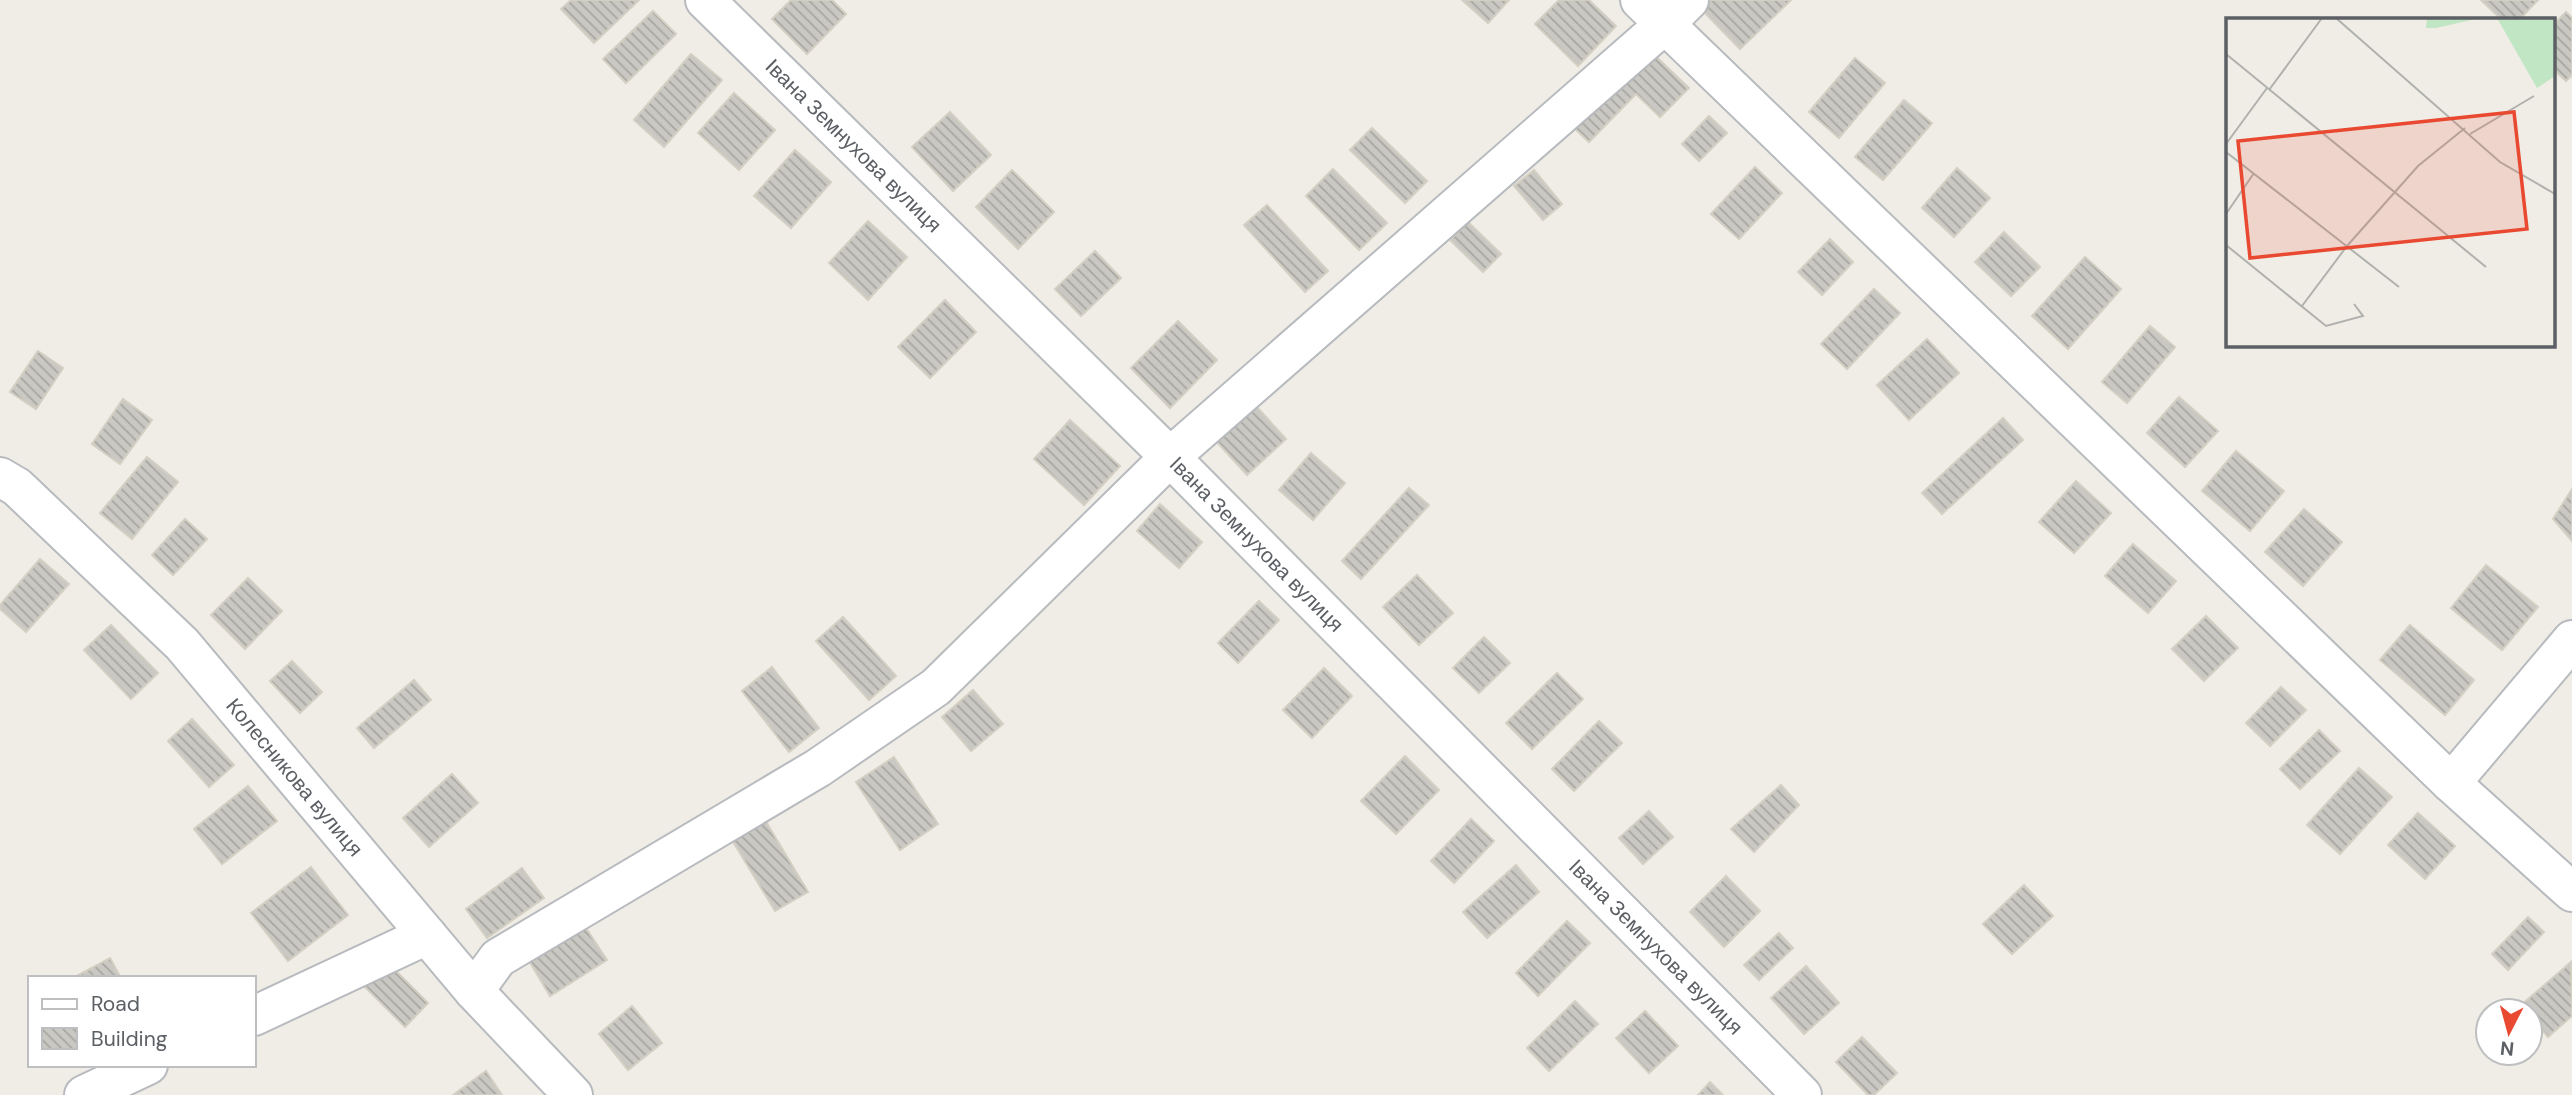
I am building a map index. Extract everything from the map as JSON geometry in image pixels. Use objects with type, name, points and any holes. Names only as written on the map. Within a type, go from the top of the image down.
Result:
[{"type":"street","name":"Івана Земнухова вулиця","points":[[705,0],[1170,457],[1802,1095]]},
{"type":"street","points":[[474,991],[498,958],[818,768],[936,687],[1170,457],[1664,8],[2451,783],[2572,892]]},
{"type":"street","name":"Колесникова вулиця","points":[[0,477],[17,487],[181,643],[474,991],[572,1095]]},
{"type":"street","points":[[2451,783],[2572,639]]},
{"type":"street","points":[[256,1015],[427,935]]},
{"type":"street","points":[[84,1095],[144,1067]]},
{"type":"building","points":[[571,0],[639,0],[594,43],[561,9]]},
{"type":"building","points":[[791,0],[832,0],[846,14],[807,54],[772,19]]},
{"type":"building","points":[[1462,0],[1509,0],[1488,23]]},
{"type":"building","points":[[1559,0],[1589,0],[1616,26],[1578,66],[1535,24]]},
{"type":"building","points":[[1710,0],[1791,0],[1740,49],[1701,9]]},
{"type":"building","points":[[2481,0],[2538,0],[2521,18],[2500,18]]},
{"type":"building","points":[[653,11],[676,34],[626,83],[603,59]]},
{"type":"building","points":[[2566,12],[2572,18],[2572,75],[2566,81],[2554,70],[2554,24]]},
{"type":"building","points":[[1647,48],[1689,88],[1660,117],[1636,94],[1589,142],[1572,126]]},
{"type":"building","points":[[691,54],[722,80],[664,147],[634,120]]},
{"type":"building","points":[[1855,58],[1885,83],[1839,138],[1809,112]]},
{"type":"building","points":[[734,93],[775,130],[739,170],[698,133]]},
{"type":"building","points":[[1904,100],[1932,123],[1883,180],[1855,157]]},
{"type":"building","points":[[950,112],[991,155],[953,191],[912,147]]},
{"type":"building","points":[[1709,116],[1727,133],[1699,161],[1682,144]]},
{"type":"building","points":[[1372,128],[1427,181],[1405,203],[1350,150]]},
{"type":"building","points":[[795,150],[831,182],[791,228],[754,196]]},
{"type":"building","points":[[1755,167],[1782,193],[1739,239],[1711,214]]},
{"type":"building","points":[[1957,168],[1990,198],[1954,237],[1922,208]]},
{"type":"building","points":[[1333,169],[1387,223],[1359,250],[1306,196]]},
{"type":"building","points":[[1012,170],[1054,212],[1018,249],[976,207]]},
{"type":"building","points":[[1534,170],[1562,204],[1543,220],[1514,186]]},
{"type":"building","points":[[1267,205],[1328,271],[1305,292],[1244,225]]},
{"type":"building","points":[[868,221],[907,257],[868,300],[829,263]]},
{"type":"building","points":[[1468,222],[1501,254],[1483,272],[1450,240]]},
{"type":"building","points":[[2004,232],[2040,267],[2011,296],[1975,262]]},
{"type":"building","points":[[1830,239],[1853,262],[1822,295],[1798,272]]},
{"type":"building","points":[[1095,251],[1121,278],[1081,316],[1055,289]]},
{"type":"building","points":[[2085,257],[2121,289],[2068,349],[2032,316]]},
{"type":"building","points":[[1874,289],[1900,313],[1847,369],[1821,344]]},
{"type":"building","points":[[945,300],[976,332],[930,378],[898,347]]},
{"type":"building","points":[[1178,321],[1217,360],[1170,408],[1131,368]]},
{"type":"building","points":[[2150,326],[2175,347],[2127,403],[2102,382]]},
{"type":"building","points":[[1927,339],[1959,373],[1909,420],[1877,385]]},
{"type":"building","points":[[38,351],[63,368],[36,409],[10,392]]},
{"type":"building","points":[[2179,397],[2218,431],[2185,467],[2147,433]]},
{"type":"building","points":[[123,399],[152,420],[120,464],[92,444]]},
{"type":"building","points":[[1256,406],[1286,439],[1247,475],[1217,442]]},
{"type":"building","points":[[2003,418],[2023,440],[1942,514],[1922,493]]},
{"type":"building","points":[[1070,420],[1120,466],[1084,505],[1034,459]]},
{"type":"building","points":[[2236,451],[2284,491],[2250,531],[2202,491]]},
{"type":"building","points":[[1311,453],[1345,483],[1313,520],[1279,490]]},
{"type":"building","points":[[147,457],[178,482],[132,539],[100,513]]},
{"type":"building","points":[[2076,481],[2111,513],[2074,553],[2039,522]]},
{"type":"building","points":[[1409,488],[1429,505],[1361,579],[1342,561]]},
{"type":"building","points":[[2572,489],[2572,541],[2553,519]]},
{"type":"building","points":[[1160,504],[1202,542],[1179,568],[1137,531]]},
{"type":"building","points":[[2304,509],[2342,542],[2303,586],[2265,552]]},
{"type":"building","points":[[185,519],[207,539],[173,575],[152,555]]},
{"type":"building","points":[[2133,544],[2176,581],[2148,613],[2105,576]]},
{"type":"building","points":[[40,559],[69,584],[26,632],[0,609],[0,605]]},
{"type":"building","points":[[2486,565],[2538,607],[2502,650],[2451,608]]},
{"type":"building","points":[[1417,575],[1453,613],[1419,645],[1383,607]]},
{"type":"building","points":[[248,578],[282,611],[245,649],[211,615]]},
{"type":"building","points":[[1259,601],[1279,620],[1238,663],[1218,643]]},
{"type":"building","points":[[2206,616],[2238,648],[2204,681],[2172,649]]},
{"type":"building","points":[[843,617],[896,676],[869,700],[816,641]]},
{"type":"building","points":[[111,625],[158,673],[131,699],[84,650]]},
{"type":"building","points":[[2410,625],[2474,680],[2445,715],[2380,660]]},
{"type":"building","points":[[1484,637],[1510,663],[1479,693],[1453,668]]},
{"type":"building","points":[[292,661],[322,692],[300,713],[270,681]]},
{"type":"building","points":[[772,667],[819,728],[789,752],[742,691]]},
{"type":"building","points":[[1324,668],[1352,696],[1312,738],[1283,710]]},
{"type":"building","points":[[1557,673],[1583,699],[1532,749],[1506,723]]},
{"type":"building","points":[[414,680],[431,700],[374,748],[357,728]]},
{"type":"building","points":[[2281,687],[2306,710],[2270,746],[2246,723]]},
{"type":"building","points":[[973,690],[1003,724],[971,751],[942,717]]},
{"type":"building","points":[[192,719],[234,765],[209,787],[168,741]]},
{"type":"building","points":[[1599,721],[1622,743],[1574,791],[1552,769]]},
{"type":"building","points":[[2319,730],[2340,751],[2300,789],[2280,769]]},
{"type":"building","points":[[1405,756],[1439,790],[1396,834],[1361,801]]},
{"type":"building","points":[[894,757],[938,824],[900,850],[856,782]]},
{"type":"building","points":[[2359,768],[2392,797],[2340,854],[2307,825]]},
{"type":"building","points":[[452,774],[478,803],[429,847],[403,818]]},
{"type":"building","points":[[1781,785],[1799,805],[1754,852],[1731,829]]},
{"type":"building","points":[[248,786],[277,821],[222,864],[194,829]]},
{"type":"building","points":[[1649,811],[1673,837],[1643,864],[1619,838]]},
{"type":"building","points":[[2418,813],[2455,846],[2425,879],[2388,845]]},
{"type":"building","points":[[1471,819],[1494,841],[1454,883],[1431,861]]},
{"type":"building","points":[[765,820],[808,892],[775,911],[732,840]]},
{"type":"building","points":[[1516,865],[1539,892],[1487,938],[1463,912]]},
{"type":"building","points":[[311,867],[348,915],[288,961],[251,913]]},
{"type":"building","points":[[522,868],[544,898],[487,938],[466,909]]},
{"type":"building","points":[[1726,876],[1760,911],[1724,947],[1690,912]]},
{"type":"building","points":[[2024,885],[2053,916],[2012,954],[1983,924]]},
{"type":"building","points":[[2528,917],[2544,932],[2508,970],[2492,954]]},
{"type":"building","points":[[1567,921],[1590,943],[1538,996],[1516,973]]},
{"type":"building","points":[[584,925],[607,960],[550,996],[528,959]]},
{"type":"building","points":[[1779,933],[1793,948],[1759,980],[1744,965]]},
{"type":"building","points":[[110,958],[120,976],[77,976]]},
{"type":"building","points":[[2571,962],[2572,1016],[2548,1037],[2544,1033],[2544,997],[2530,997]]},
{"type":"building","points":[[389,964],[428,1003],[405,1027],[365,987]]},
{"type":"building","points":[[1806,966],[1839,1003],[1804,1034],[1771,998]]},
{"type":"building","points":[[1575,1001],[1598,1024],[1549,1071],[1527,1048]]},
{"type":"building","points":[[632,1006],[662,1043],[628,1070],[599,1034]]},
{"type":"building","points":[[1645,1011],[1678,1046],[1649,1073],[1616,1038]]},
{"type":"building","points":[[1862,1037],[1897,1073],[1874,1095],[1868,1095],[1836,1062]]},
{"type":"building","points":[[486,1071],[502,1095],[453,1095]]},
{"type":"building","points":[[1710,1082],[1723,1095],[1698,1095]]}]
